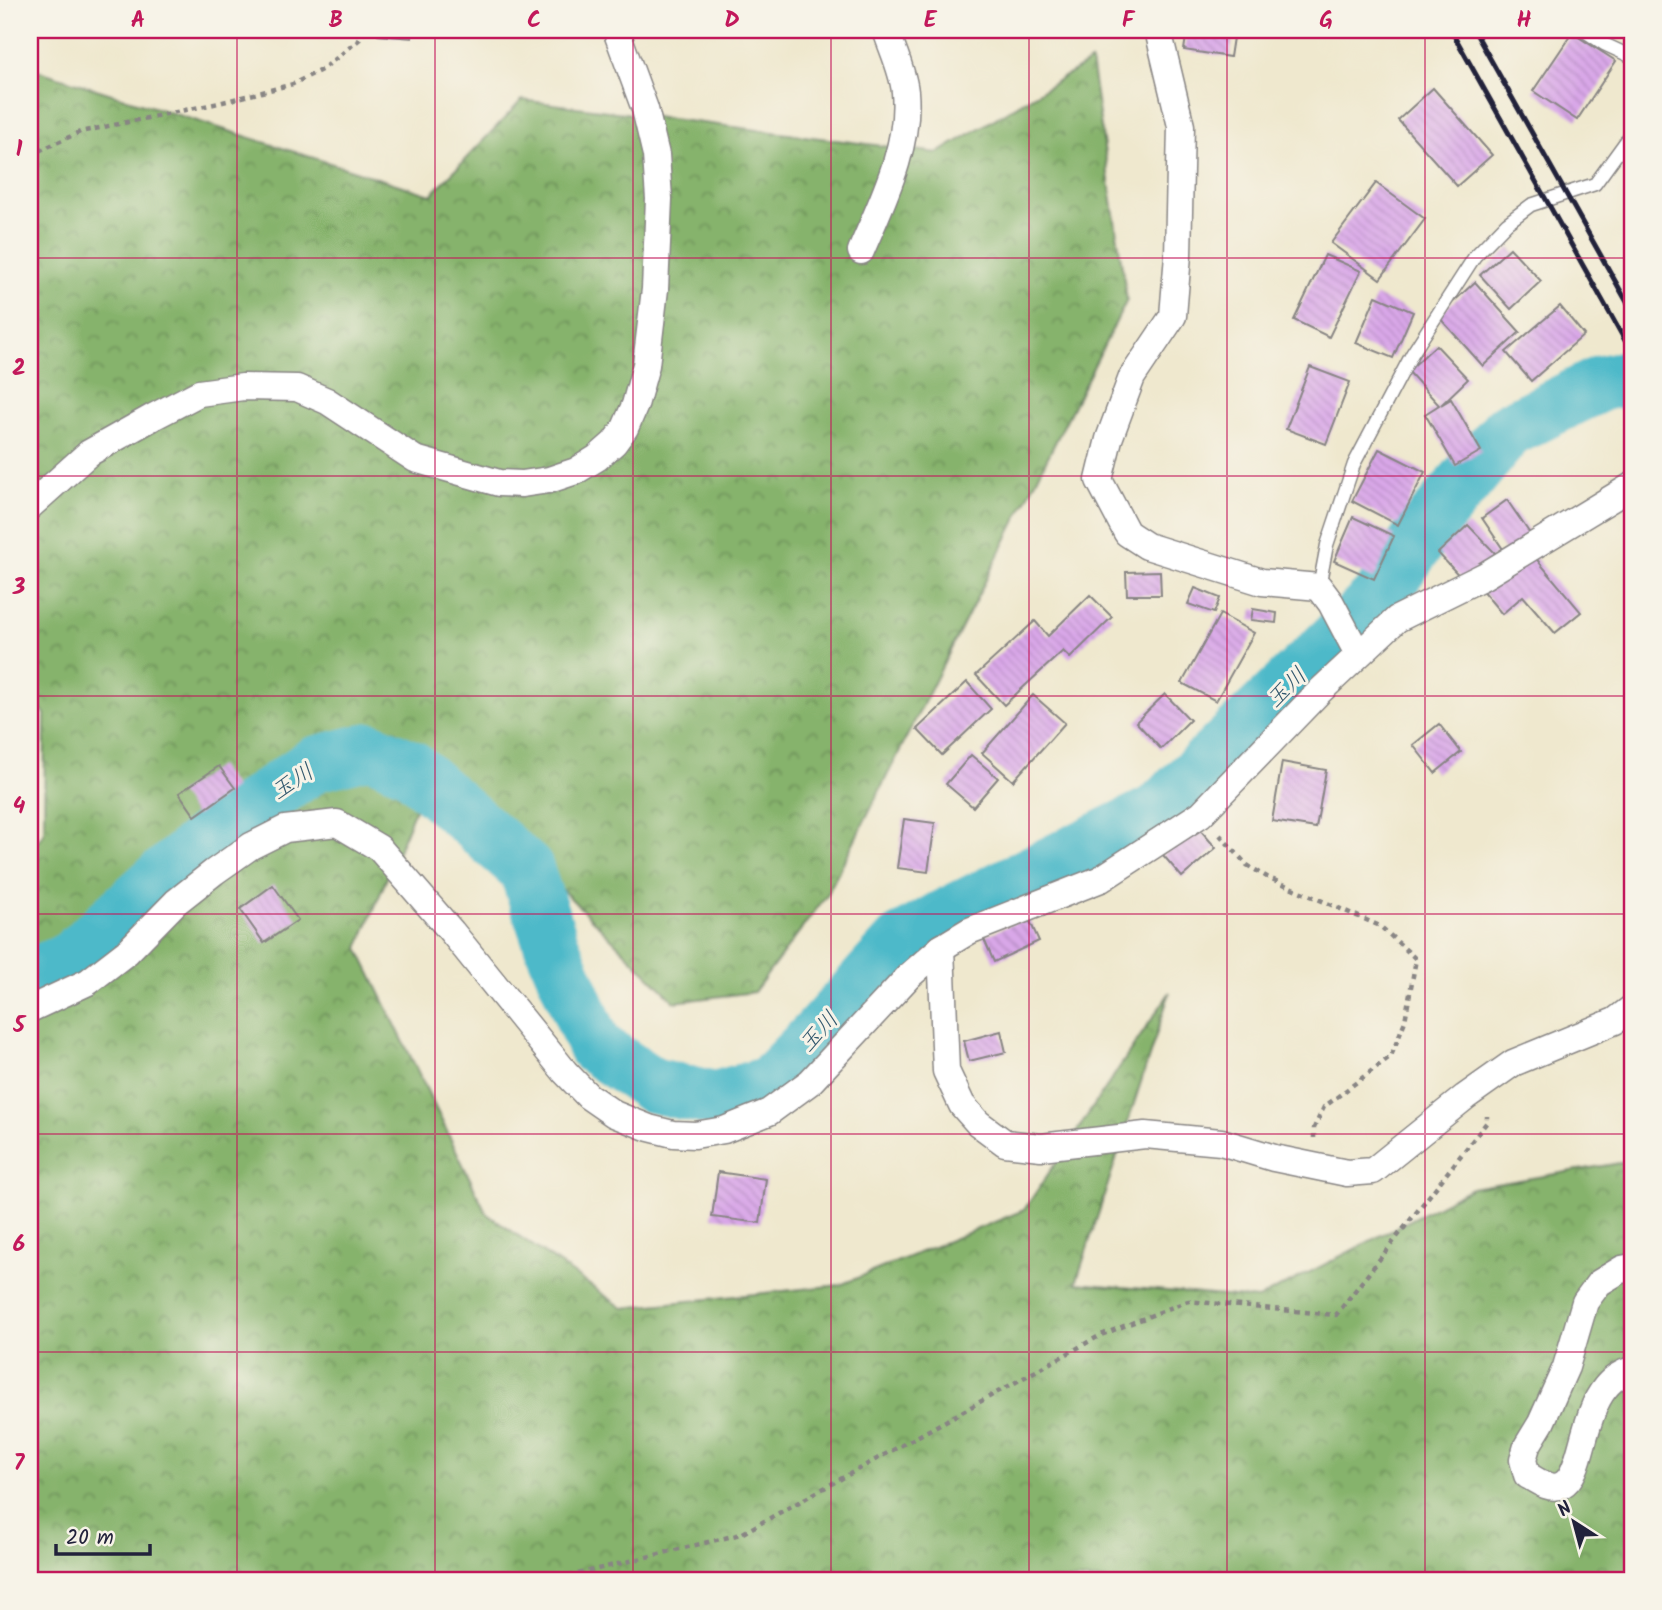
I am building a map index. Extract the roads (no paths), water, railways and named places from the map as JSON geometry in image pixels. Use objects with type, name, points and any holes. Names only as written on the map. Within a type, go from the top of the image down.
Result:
[{"type":"street","points":[[30,506],[89,453],[153,417],[199,393],[243,387],[297,388],[327,401],[415,459],[499,483],[522,484],[548,480],[576,471],[597,458],[614,443],[625,428],[642,386],[651,335],[659,199],[656,155],[645,109],[616,30]]},
{"type":"street","points":[[861,251],[885,194],[905,133],[905,89],[886,30]]},
{"type":"street","points":[[1158,30],[1181,126],[1178,255],[1173,316],[1132,377],[1109,439],[1098,480],[1127,533],[1147,546],[1262,582],[1325,595],[1358,654]]},
{"type":"street","points":[[30,1009],[88,982],[127,952],[176,902],[251,846],[285,829],[337,823],[379,848],[587,1096],[614,1114],[673,1134],[695,1135],[724,1130],[769,1112],[810,1082],[909,976],[941,948],[969,931],[1101,879],[1201,814],[1358,654],[1397,619],[1484,576],[1632,486]]},
{"type":"street","points":[[941,948],[946,1071],[962,1105],[978,1123],[1005,1143],[1041,1147],[1145,1135],[1221,1142],[1274,1158],[1347,1173],[1373,1171],[1513,1063],[1615,1021],[1632,1009]]},
{"type":"street","points":[[1632,1267],[1622,1269],[1599,1283],[1585,1302],[1566,1367],[1541,1423],[1527,1446],[1523,1460],[1527,1475],[1541,1484],[1551,1486],[1561,1485],[1572,1475],[1584,1432],[1604,1388],[1618,1373],[1632,1370]]},
{"type":"lane","points":[[1583,30],[1604,44],[1632,57]]},
{"type":"lane","points":[[1325,595],[1327,545],[1354,464],[1412,354],[1475,256],[1507,223],[1531,205],[1595,184],[1632,134]]},
{"type":"waterway","name":"玉川","points":[[30,977],[71,959],[216,832],[315,764],[370,750],[411,768],[526,869],[552,946],[595,1047],[652,1085],[715,1099],[769,1084],[900,943],[946,916],[1158,811],[1379,598],[1426,529],[1508,430],[1602,383],[1632,377]]},
{"type":"railway","points":[[1451,30],[1632,353]]},
{"type":"railway","points":[[1474,30],[1632,311]]}]
